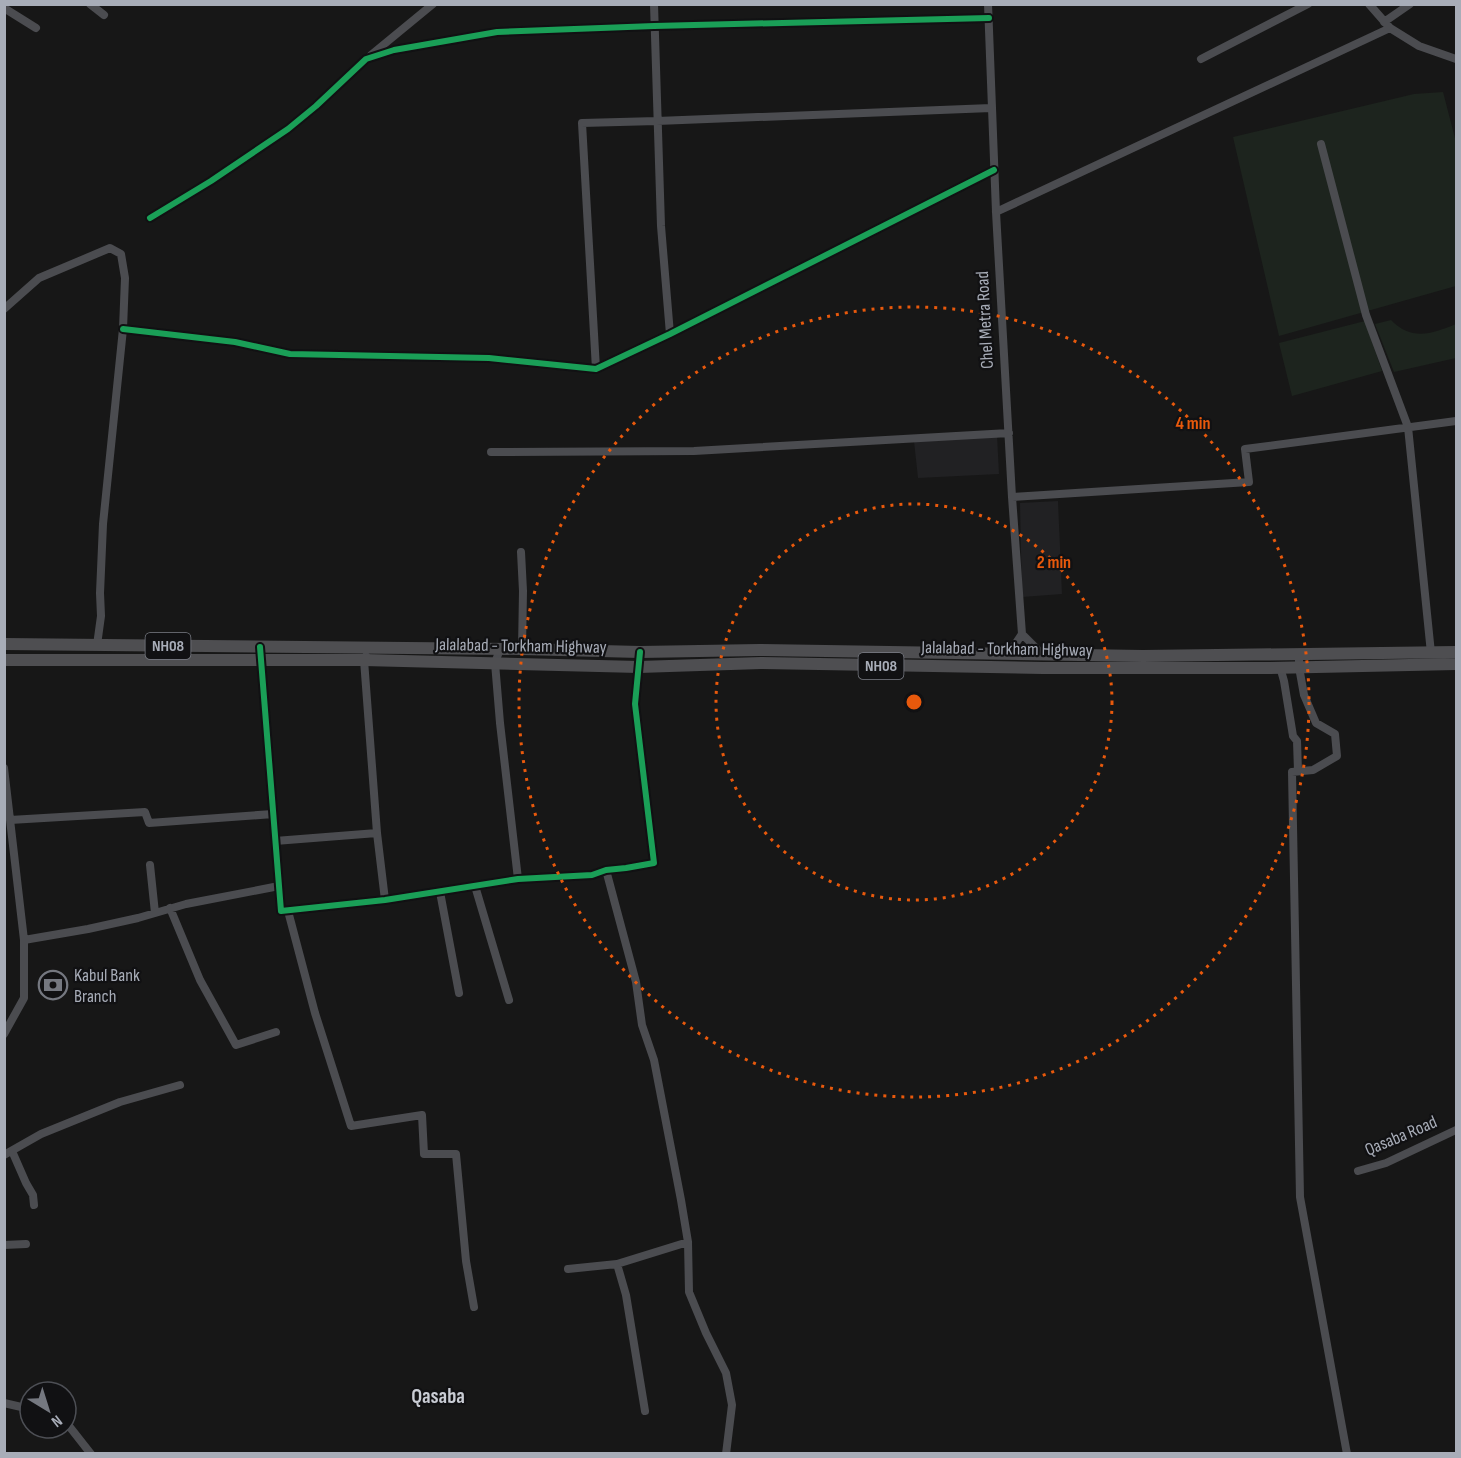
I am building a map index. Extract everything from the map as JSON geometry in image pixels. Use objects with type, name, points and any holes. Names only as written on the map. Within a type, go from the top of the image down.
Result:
[{"type":"highway","name":"Jalalabad - Torkham Highway","points":[[4,644],[640,652],[759,650],[1155,656],[1299,661],[1365,660],[1456,664]]},
{"type":"highway","name":"Jalalabad - Torkham Highway","points":[[306,660],[332,647]]},
{"type":"highway","name":"Jalalabad - Torkham Highway","points":[[1365,660],[1456,652]]},
{"type":"highway","name":"Jalalabad - Torkham Highway","points":[[4,660],[364,660],[639,667],[761,663],[1043,668],[1280,667],[1299,661]]},
{"type":"street","points":[[90,4],[104,15]]},
{"type":"street","points":[[150,218],[211,181],[288,129],[432,4]]},
{"type":"street","points":[[654,4],[661,226],[670,334]]},
{"type":"street","name":"Chel Metra Road","points":[[988,4],[996,212],[1022,634]]},
{"type":"street","points":[[1201,59],[1308,4]]},
{"type":"street","points":[[1368,4],[1387,25],[1419,46],[1456,59]]},
{"type":"street","points":[[996,212],[1387,25],[1410,4]]},
{"type":"street","points":[[4,8],[36,28]]},
{"type":"street","points":[[366,59],[394,50],[497,32],[989,18]]},
{"type":"street","points":[[596,369],[582,123],[991,108]]},
{"type":"street","points":[[1321,144],[1366,315],[1408,427],[1431,653]]},
{"type":"street","points":[[123,329],[235,342],[290,354],[489,358],[596,369],[994,170]]},
{"type":"street","points":[[4,309],[39,278],[110,248],[121,254],[125,278],[123,329],[103,524],[101,616],[97,645]]},
{"type":"street","points":[[1012,497],[1250,482],[1245,449],[1456,421]]},
{"type":"street","points":[[491,452],[693,451],[1009,432]]},
{"type":"street","points":[[522,552],[522,649]]},
{"type":"street","points":[[1004,654],[1014,646],[1022,634],[1043,655]]},
{"type":"street","points":[[260,647],[281,911],[385,900],[518,879],[592,875],[606,870],[654,863],[636,704],[640,652]]},
{"type":"street","points":[[369,647],[364,660],[377,833],[385,900]]},
{"type":"street","points":[[500,649],[495,663],[518,879]]},
{"type":"street","points":[[1299,661],[1304,695],[1316,723],[1335,734],[1337,756],[1313,770],[1292,772],[1300,1197],[1347,1454]]},
{"type":"street","points":[[1280,667],[1293,736],[1297,741],[1298,771]]},
{"type":"street","points":[[4,1034],[24,998],[24,940],[5,770]]},
{"type":"street","points":[[10,820],[146,812],[149,823],[273,814]]},
{"type":"street","points":[[275,841],[377,833]]},
{"type":"street","points":[[150,865],[155,913]]},
{"type":"street","points":[[606,870],[636,982],[642,1025],[654,1059],[688,1242],[689,1292],[726,1373],[732,1405],[726,1454]]},
{"type":"street","points":[[24,940],[88,929],[186,904],[279,886]]},
{"type":"street","points":[[475,886],[509,999]]},
{"type":"street","points":[[440,892],[459,993]]},
{"type":"street","points":[[170,908],[200,980],[236,1045],[276,1032]]},
{"type":"street","points":[[288,910],[315,1013],[351,1126],[422,1115],[424,1154],[456,1154],[466,1261],[474,1307]]},
{"type":"street","points":[[34,1205],[33,1195],[8,1153],[41,1134],[120,1102],[180,1085]]},
{"type":"street","name":"Qasaba Road","points":[[1358,1171],[1386,1163],[1456,1130]]},
{"type":"street","points":[[568,1269],[617,1264],[688,1242]]},
{"type":"street","points":[[4,1245],[26,1244]]},
{"type":"street","points":[[617,1264],[626,1295],[645,1410]]},
{"type":"street","points":[[78,1437],[91,1454]]},
{"type":"shaded area","points":[[1443,92],[1456,142],[1456,286],[1279,336],[1233,137],[1414,94]]},
{"type":"shaded area","points":[[1391,320],[1406,331],[1422,334],[1439,331],[1456,324],[1456,358],[1394,372],[1375,324]]},
{"type":"shaded area","points":[[1365,321],[1382,371],[1292,396],[1279,343]]},
{"type":"shaded area","points":[[997,435],[999,474],[918,478],[914,441]]},
{"type":"shaded area","points":[[1058,501],[1062,594],[1022,597],[1020,503]]},
{"type":"cycle path","points":[[150,218],[211,181],[288,129],[366,59],[394,50],[497,32],[989,18]]},
{"type":"cycle path","points":[[123,329],[235,342],[290,354],[489,358],[596,369],[994,170]]},
{"type":"cycle path","points":[[260,647],[281,911],[385,900],[518,879],[592,875],[606,870],[654,863],[635,704],[640,652]]},
{"type":"place","name":"Kabul Bank Branch","points":[[53,985]]},
{"type":"district","name":"Qasaba","points":[[438,1396]]}]
